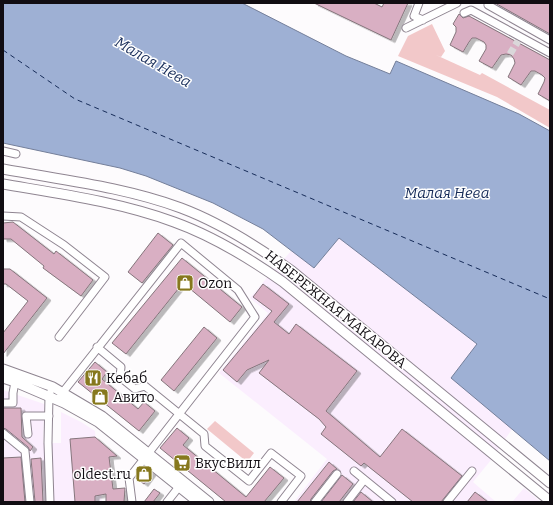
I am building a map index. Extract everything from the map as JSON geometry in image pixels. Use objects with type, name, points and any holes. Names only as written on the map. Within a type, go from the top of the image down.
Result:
[{"type":"main road","name":"НАБЕРЕЖНАЯ МАКАРОВА","points":[[3,169],[124,191],[154,199],[205,218],[230,231],[263,250],[292,271],[550,483]]},
{"type":"main road","name":"НАБЕРЕЖНАЯ МАКАРОВА","points":[[3,184],[121,205],[150,213],[176,222],[211,238],[255,262],[283,282],[550,501]]},
{"type":"main road","points":[[3,369],[53,387],[61,396],[102,416],[181,484],[209,502]]},
{"type":"main road","points":[[3,378],[49,396],[61,396]]},
{"type":"main road","points":[[181,484],[198,502]]},
{"type":"lane","points":[[419,3],[414,16],[423,20]]},
{"type":"lane","points":[[406,28],[457,3]]},
{"type":"lane","points":[[477,13],[489,4],[550,40]]},
{"type":"lane","points":[[464,13],[471,10],[519,39],[550,53]]},
{"type":"lane","points":[[3,151],[16,154]]},
{"type":"lane","points":[[3,216],[21,217],[64,245],[105,277],[60,337]]},
{"type":"lane","points":[[61,396],[97,347],[181,243],[238,290],[255,316],[129,478],[132,502]]},
{"type":"lane","points":[[97,347],[121,367],[120,377],[135,389],[145,386],[204,434],[205,446],[249,481],[271,453],[301,476],[281,502]]},
{"type":"lane","points":[[3,404],[13,403],[15,382]]},
{"type":"lane","points":[[50,502],[49,396],[53,387]]},
{"type":"lane","points":[[28,434],[26,416],[49,416]]},
{"type":"lane","points":[[3,432],[25,451],[30,502]]},
{"type":"lane","points":[[354,471],[392,502]]},
{"type":"lane","points":[[447,502],[472,471]]},
{"type":"lane","points":[[315,502],[337,474]]},
{"type":"lane","points":[[347,502],[364,480]]},
{"type":"lane","points":[[167,502],[181,484]]},
{"type":"shaded area","points":[[432,24],[445,51],[441,57],[436,55],[480,75],[482,73],[550,110],[550,128],[497,97],[398,56],[408,36]]},
{"type":"shaded area","points":[[339,238],[477,344],[451,378],[512,429],[491,460],[473,482],[496,502],[294,502],[327,459],[219,373],[268,313],[250,298],[265,280],[292,250],[315,268]]},
{"type":"shaded area","points":[[3,390],[44,404],[43,443],[61,443],[61,412],[95,431],[102,502],[3,502]]},
{"type":"shaded area","points":[[215,421],[254,453],[247,462],[207,429]]},
{"type":"shaded area","points":[[524,488],[541,502],[512,502]]},
{"type":"water","name":"Малая Нева","points":[[3,3],[242,3],[346,56],[390,74],[396,61],[519,114],[550,131],[550,461],[451,378],[477,344],[339,238],[314,268],[263,229],[213,203],[146,176],[120,168],[3,143]]},
{"type":"building","points":[[314,3],[374,3],[382,7],[384,3],[408,3],[391,40]]},
{"type":"building","points":[[495,3],[550,3],[550,34]]},
{"type":"building","points":[[459,14],[463,18],[469,16],[550,60],[550,101],[538,94],[545,78],[535,71],[531,71],[521,85],[508,77],[515,63],[511,55],[501,55],[492,68],[479,61],[486,49],[484,42],[476,38],[472,38],[463,52],[450,45],[456,32],[456,27],[453,24]]},
{"type":"building","points":[[13,222],[54,254],[56,251],[93,280],[81,296],[43,268],[44,266],[11,239],[3,239],[3,223]]},
{"type":"building","points":[[158,233],[173,245],[142,283],[128,272]]},
{"type":"building","points":[[182,258],[242,307],[230,322],[183,283],[126,354],[112,343]]},
{"type":"building","points":[[3,269],[10,269],[47,298],[3,354],[3,333],[28,301],[6,284],[3,284]]},
{"type":"building","points":[[263,284],[289,304],[274,322],[289,334],[296,324],[357,371],[326,411],[380,457],[402,429],[462,476],[441,502],[413,502],[364,463],[361,466],[321,434],[326,427],[319,419],[259,373],[269,360],[247,370],[237,382],[223,370],[272,311],[253,297]]},
{"type":"building","points":[[204,327],[217,338],[174,391],[161,380]]},
{"type":"building","points":[[95,362],[107,372],[102,379],[138,409],[144,402],[155,411],[139,431],[78,382]]},
{"type":"building","points":[[3,408],[21,408],[22,437],[33,447],[30,451],[28,447],[3,428]]},
{"type":"building","points":[[177,428],[189,438],[183,445],[246,497],[270,467],[284,478],[264,502],[226,502],[160,448]]},
{"type":"building","points":[[95,437],[117,456],[109,457],[113,489],[125,488],[124,502],[106,502],[106,494],[95,496],[95,502],[75,502],[70,439]]},
{"type":"building","points":[[21,457],[25,502],[3,502],[3,458]]},
{"type":"building","points":[[41,458],[43,502],[35,502],[31,459]]},
{"type":"building","points":[[329,462],[337,469],[333,471],[310,502],[297,502]]},
{"type":"building","points":[[144,467],[152,473],[144,484],[136,478]]},
{"type":"building","points":[[342,475],[353,484],[339,502],[321,502]]},
{"type":"building","points":[[154,489],[160,493],[153,502],[144,502]]},
{"type":"building","points":[[361,492],[373,502],[353,502]]},
{"type":"building","points":[[475,492],[488,502],[467,502]]},
{"type":"ferry route","points":[[3,50],[75,99],[550,299]]},
{"type":"tunnel","points":[[510,54],[518,41]]},
{"type":"place","name":"Ozon","points":[[185,283]]},
{"type":"place","name":"Кебаб","points":[[93,378]]},
{"type":"place","name":"Авито","points":[[100,397]]},
{"type":"place","name":"ВкусВилл","points":[[182,463]]},
{"type":"place","name":"oldest.ru","points":[[144,474]]}]
